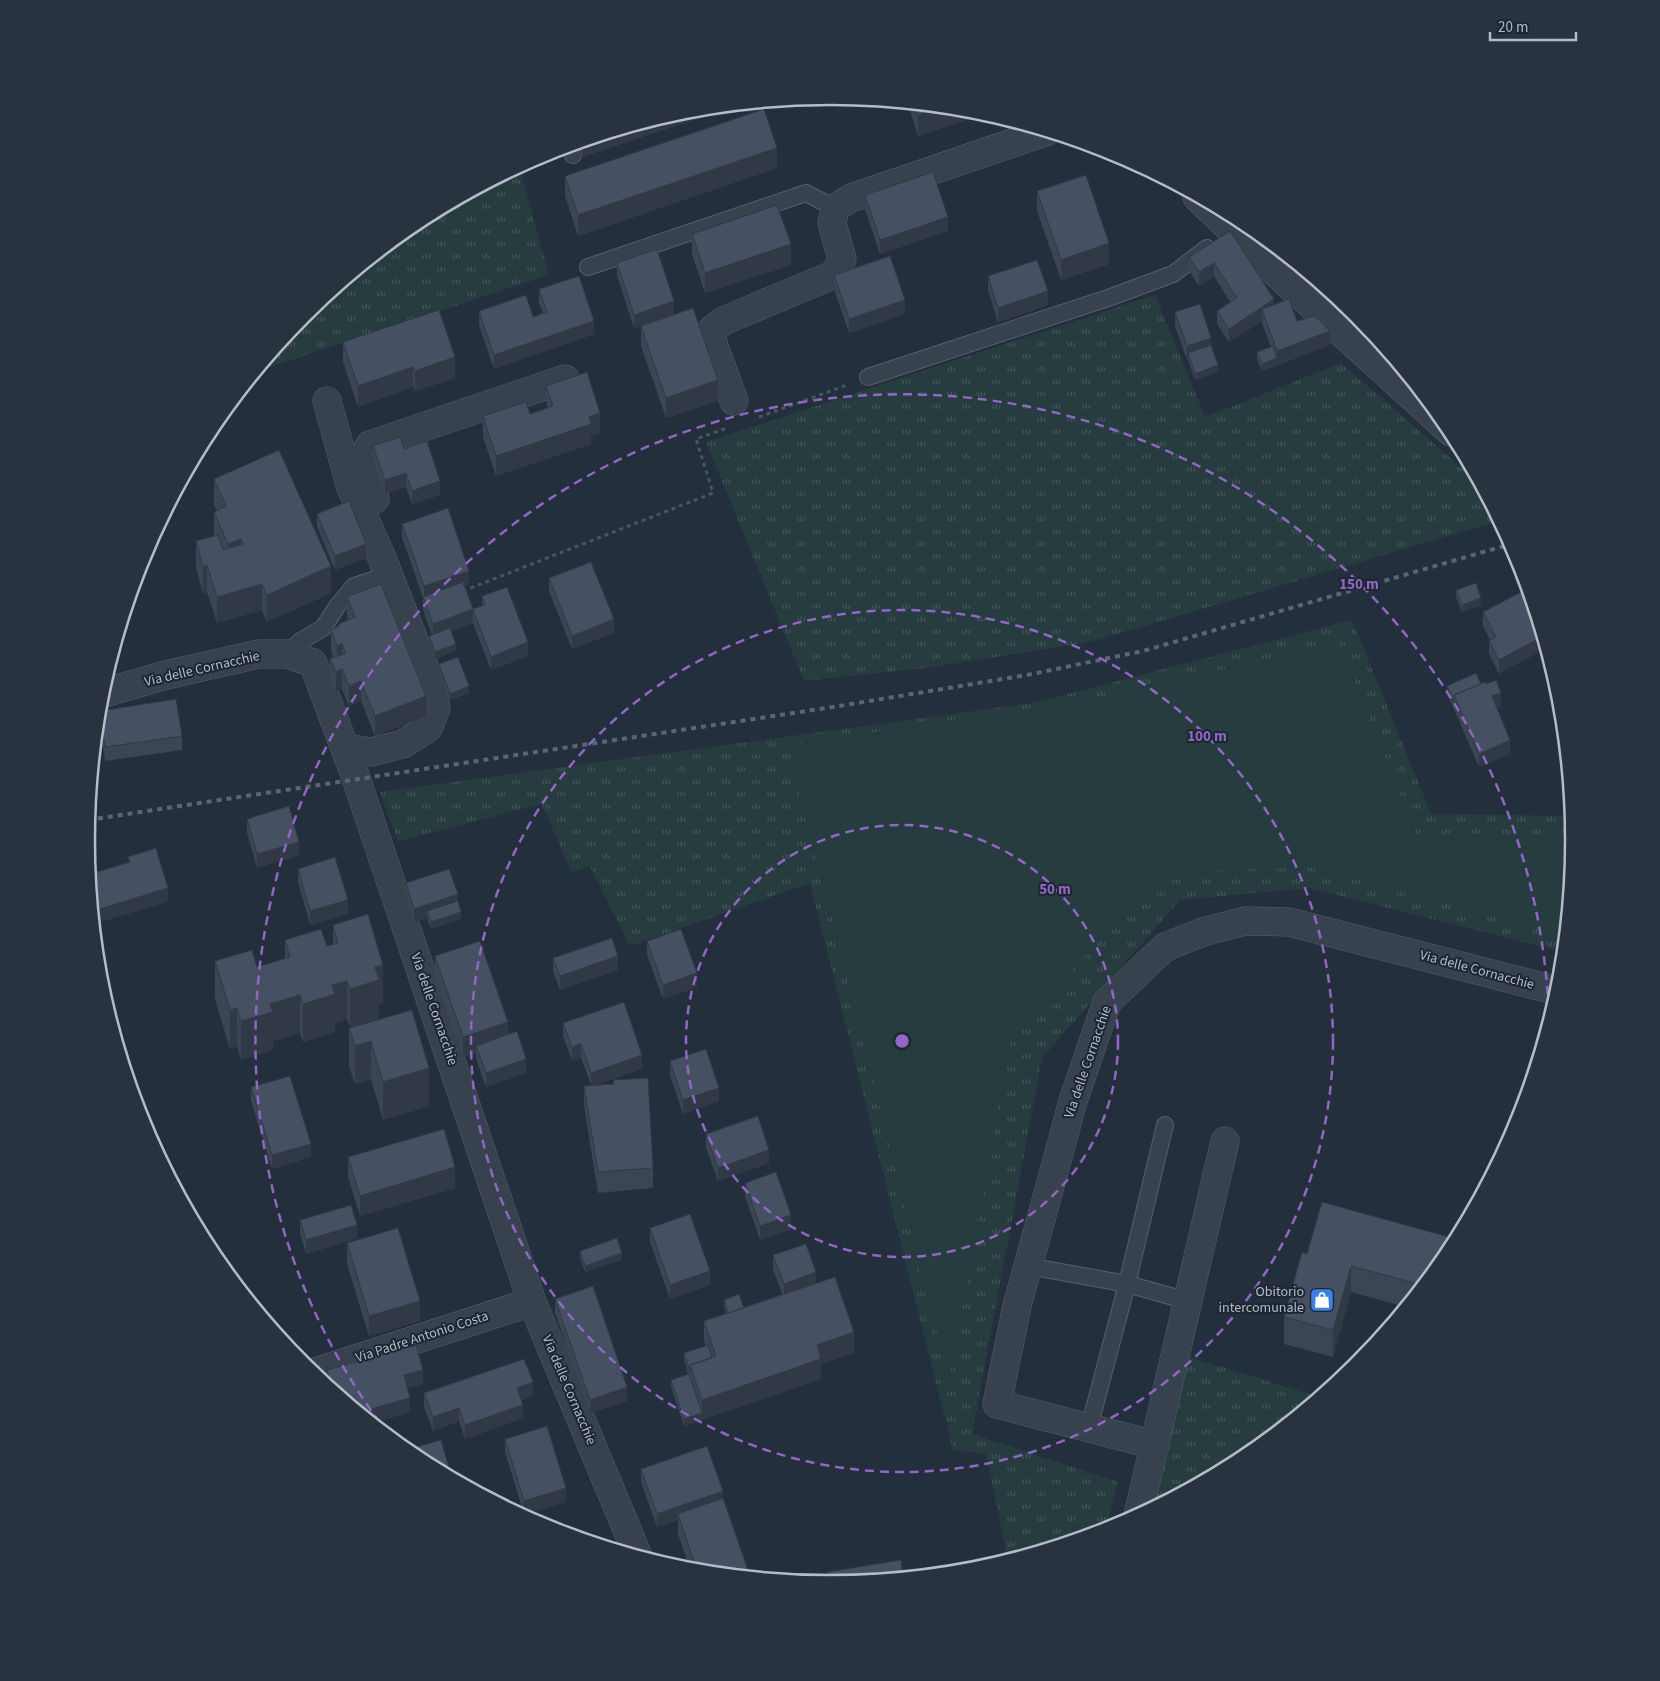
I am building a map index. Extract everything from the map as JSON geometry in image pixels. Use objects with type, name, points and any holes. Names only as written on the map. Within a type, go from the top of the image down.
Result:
[{"type":"street","points":[[733,413],[712,341],[712,330],[723,321],[835,274],[842,259],[832,223],[835,208],[851,198],[1035,135]]},
{"type":"street","points":[[1214,214],[1230,230],[1286,269],[1383,360],[1406,384]]},
{"type":"street","points":[[385,566],[388,545],[365,465],[364,456],[370,445],[564,379]]},
{"type":"street","points":[[328,402],[351,488],[385,566],[429,679],[436,708],[428,728],[403,744],[371,752],[346,748]]},
{"type":"street","name":"Via delle Cornacchie","points":[[110,691],[162,676],[259,654],[287,654],[313,663],[346,748],[532,1302],[632,1547]]},
{"type":"street","name":"Via delle Cornacchie","points":[[1155,1445],[997,1404],[1017,1306],[1073,1101],[1107,1002],[1165,947],[1203,932],[1245,921],[1290,922],[1550,989]]},
{"type":"street","points":[[1140,1507],[1225,1141]]},
{"type":"street","name":"Via Padre Antonio Costa","points":[[320,1369],[532,1302]]},
{"type":"lane","points":[[588,267],[806,193],[835,208]]},
{"type":"lane","points":[[868,376],[1174,274],[1230,230]]},
{"type":"lane","points":[[287,654],[299,642],[323,628],[354,586],[385,566]]},
{"type":"lane","points":[[1089,1428],[1127,1284],[1165,1125]]},
{"type":"lane","points":[[1028,1266],[1127,1284],[1188,1301]]},
{"type":"path","points":[[758,417],[868,376]]},
{"type":"path","points":[[455,594],[714,492],[696,439],[733,413]]},
{"type":"green space","points":[[521,174],[549,275],[267,368],[310,321],[345,288],[383,257],[422,229],[463,204]]},
{"type":"green space","points":[[1155,295],[1205,417],[1341,363],[1466,472],[1493,523],[1090,642],[926,668],[804,681],[706,442]]},
{"type":"green space","points":[[1352,620],[1431,814],[1564,816],[1565,841],[1563,889],[1557,950],[1310,888],[1180,900],[1042,1058],[972,1434],[1118,1482],[1108,1521],[1066,1536],[1007,1553],[986,1454],[953,1450],[810,883],[630,946],[590,866],[571,872],[542,804],[398,841],[380,792],[1033,703]]},
{"type":"green space","points":[[1339,643],[1417,837],[1565,838],[1559,931],[1309,867],[1159,872],[1010,1042],[949,1381],[788,745],[1091,699]]},
{"type":"green space","points":[[1189,1357],[1313,1395],[1238,1452],[1198,1477],[1149,1503]]},
{"type":"building","points":[[764,109],[777,148],[578,215],[565,176]]},
{"type":"building","points":[[917,111],[927,112],[918,115]]},
{"type":"building","points":[[933,172],[948,217],[880,240],[865,195]]},
{"type":"building","points":[[1086,175],[1109,243],[1061,260],[1037,191]]},
{"type":"building","points":[[777,205],[791,244],[705,273],[692,234]]},
{"type":"building","points":[[1230,231],[1274,299],[1229,329],[1217,311],[1237,298],[1214,263],[1199,272],[1189,257]]},
{"type":"building","points":[[657,249],[674,301],[634,315],[617,263]]},
{"type":"building","points":[[890,256],[905,300],[849,319],[834,275]]},
{"type":"building","points":[[1037,260],[1048,291],[998,308],[988,276]]},
{"type":"building","points":[[579,276],[594,321],[494,355],[479,311],[526,295],[533,317],[547,312],[539,289]]},
{"type":"building","points":[[1289,299],[1297,321],[1315,316],[1330,331],[1277,351],[1262,309]]},
{"type":"building","points":[[1200,304],[1211,338],[1187,346],[1175,312]]},
{"type":"building","points":[[693,308],[718,380],[666,398],[641,326]]},
{"type":"building","points":[[439,310],[455,357],[415,371],[413,367],[358,386],[343,342]]},
{"type":"building","points":[[1211,345],[1218,365],[1195,374],[1188,353]]},
{"type":"building","points":[[1273,346],[1277,358],[1262,364],[1257,352]]},
{"type":"building","points":[[587,372],[600,413],[589,417],[591,424],[496,456],[483,416],[526,402],[530,414],[553,406],[546,386]]},
{"type":"building","points":[[400,437],[404,449],[427,441],[440,481],[412,491],[406,473],[385,480],[373,446]]},
{"type":"building","points":[[279,450],[331,566],[267,595],[262,584],[217,597],[207,565],[203,567],[196,541],[218,535],[223,550],[243,544],[241,539],[228,544],[214,512],[226,506],[214,479]]},
{"type":"building","points":[[349,501],[366,544],[335,556],[317,514]]},
{"type":"building","points":[[448,508],[469,571],[424,586],[402,524]]},
{"type":"building","points":[[591,562],[614,619],[572,636],[549,578]]},
{"type":"building","points":[[463,582],[473,609],[433,624],[423,597]]},
{"type":"building","points":[[1476,583],[1481,598],[1462,605],[1456,590]]},
{"type":"building","points":[[381,584],[426,696],[375,716],[361,681],[349,686],[342,669],[336,672],[330,659],[346,653],[342,644],[337,646],[331,630],[355,617],[347,597]]},
{"type":"building","points":[[507,587],[528,642],[491,657],[473,609],[485,605],[482,596]]},
{"type":"building","points":[[1521,592],[1537,640],[1499,660],[1489,641],[1496,637],[1483,612]]},
{"type":"building","points":[[450,628],[456,644],[435,652],[429,636]]},
{"type":"building","points":[[458,657],[469,686],[450,694],[439,664]]},
{"type":"building","points":[[1476,673],[1481,684],[1454,695],[1454,702],[1447,686]]},
{"type":"building","points":[[1496,680],[1501,693],[1492,696],[1510,740],[1479,754],[1454,695],[1485,682],[1486,684]]},
{"type":"building","points":[[176,699],[182,736],[105,747],[103,733],[107,710]]},
{"type":"building","points":[[289,806],[299,842],[257,854],[247,819]]},
{"type":"building","points":[[156,848],[168,888],[99,909],[96,872],[130,862],[128,857]]},
{"type":"building","points":[[335,857],[348,900],[310,911],[298,869]]},
{"type":"building","points":[[449,869],[458,894],[414,909],[406,883]]},
{"type":"building","points":[[458,901],[461,912],[431,922],[427,911]]},
{"type":"building","points":[[368,914],[383,965],[375,967],[379,980],[350,989],[347,981],[332,985],[335,994],[303,1004],[300,995],[270,1004],[273,1012],[241,1021],[237,1008],[230,1010],[215,961],[252,950],[257,967],[290,957],[285,940],[321,929],[327,946],[338,943],[333,925]]},
{"type":"building","points":[[681,929],[697,973],[663,985],[647,941]]},
{"type":"building","points":[[612,938],[618,956],[560,976],[553,958]]},
{"type":"building","points":[[480,941],[508,1022],[463,1037],[435,956]]},
{"type":"building","points":[[624,1002],[642,1055],[591,1073],[581,1044],[572,1047],[563,1023]]},
{"type":"building","points":[[412,1010],[429,1068],[383,1082],[371,1041],[355,1046],[349,1028]]},
{"type":"building","points":[[517,1031],[526,1059],[486,1073],[476,1046]]},
{"type":"building","points":[[706,1049],[719,1088],[683,1100],[670,1061]]},
{"type":"building","points":[[290,1076],[311,1144],[272,1155],[251,1087]]},
{"type":"building","points":[[648,1078],[653,1168],[598,1172],[584,1086],[614,1084],[613,1080]]},
{"type":"building","points":[[758,1116],[769,1150],[718,1168],[706,1134]]},
{"type":"building","points":[[444,1129],[455,1167],[360,1196],[348,1157]]},
{"type":"building","points":[[776,1172],[791,1215],[760,1226],[745,1183]]},
{"type":"building","points":[[1322,1202],[1449,1237],[1416,1283],[1351,1266],[1333,1330],[1284,1317],[1302,1252],[1307,1254]]},
{"type":"building","points":[[351,1205],[357,1225],[306,1240],[300,1220]]},
{"type":"building","points":[[690,1214],[710,1271],[670,1285],[650,1228]]},
{"type":"building","points":[[398,1228],[420,1301],[369,1316],[347,1243]]},
{"type":"building","points":[[617,1238],[622,1253],[585,1266],[580,1251]]},
{"type":"building","points":[[806,1244],[816,1272],[784,1284],[773,1255]]},
{"type":"building","points":[[835,1277],[854,1332],[817,1345],[821,1359],[702,1400],[690,1365],[716,1356],[704,1321]]},
{"type":"building","points":[[593,1286],[627,1387],[590,1400],[555,1299]]},
{"type":"building","points":[[739,1294],[744,1308],[728,1313],[724,1300]]},
{"type":"building","points":[[416,1345],[423,1370],[404,1375],[410,1398],[366,1410],[329,1378],[327,1370]]},
{"type":"building","points":[[708,1345],[712,1358],[690,1365],[690,1371],[684,1353]]},
{"type":"building","points":[[524,1359],[533,1382],[517,1388],[523,1405],[465,1425],[459,1408],[433,1417],[424,1393]]},
{"type":"building","points":[[689,1374],[702,1413],[684,1419],[671,1380]]},
{"type":"building","points":[[547,1426],[566,1488],[524,1501],[505,1439]]},
{"type":"building","points":[[441,1440],[449,1469],[422,1452],[415,1447]]},
{"type":"building","points":[[707,1446],[723,1491],[657,1514],[641,1469]]},
{"type":"building","points":[[723,1498],[748,1570],[694,1562],[678,1514]]},
{"type":"building","points":[[901,1560],[902,1571],[830,1576],[828,1576],[827,1572]]},
{"type":"railway","points":[[96,819],[833,707],[1027,675],[1143,651],[1503,546]]},
{"type":"place","name":"Obitorio intercomunale","points":[[1322,1300]]}]
